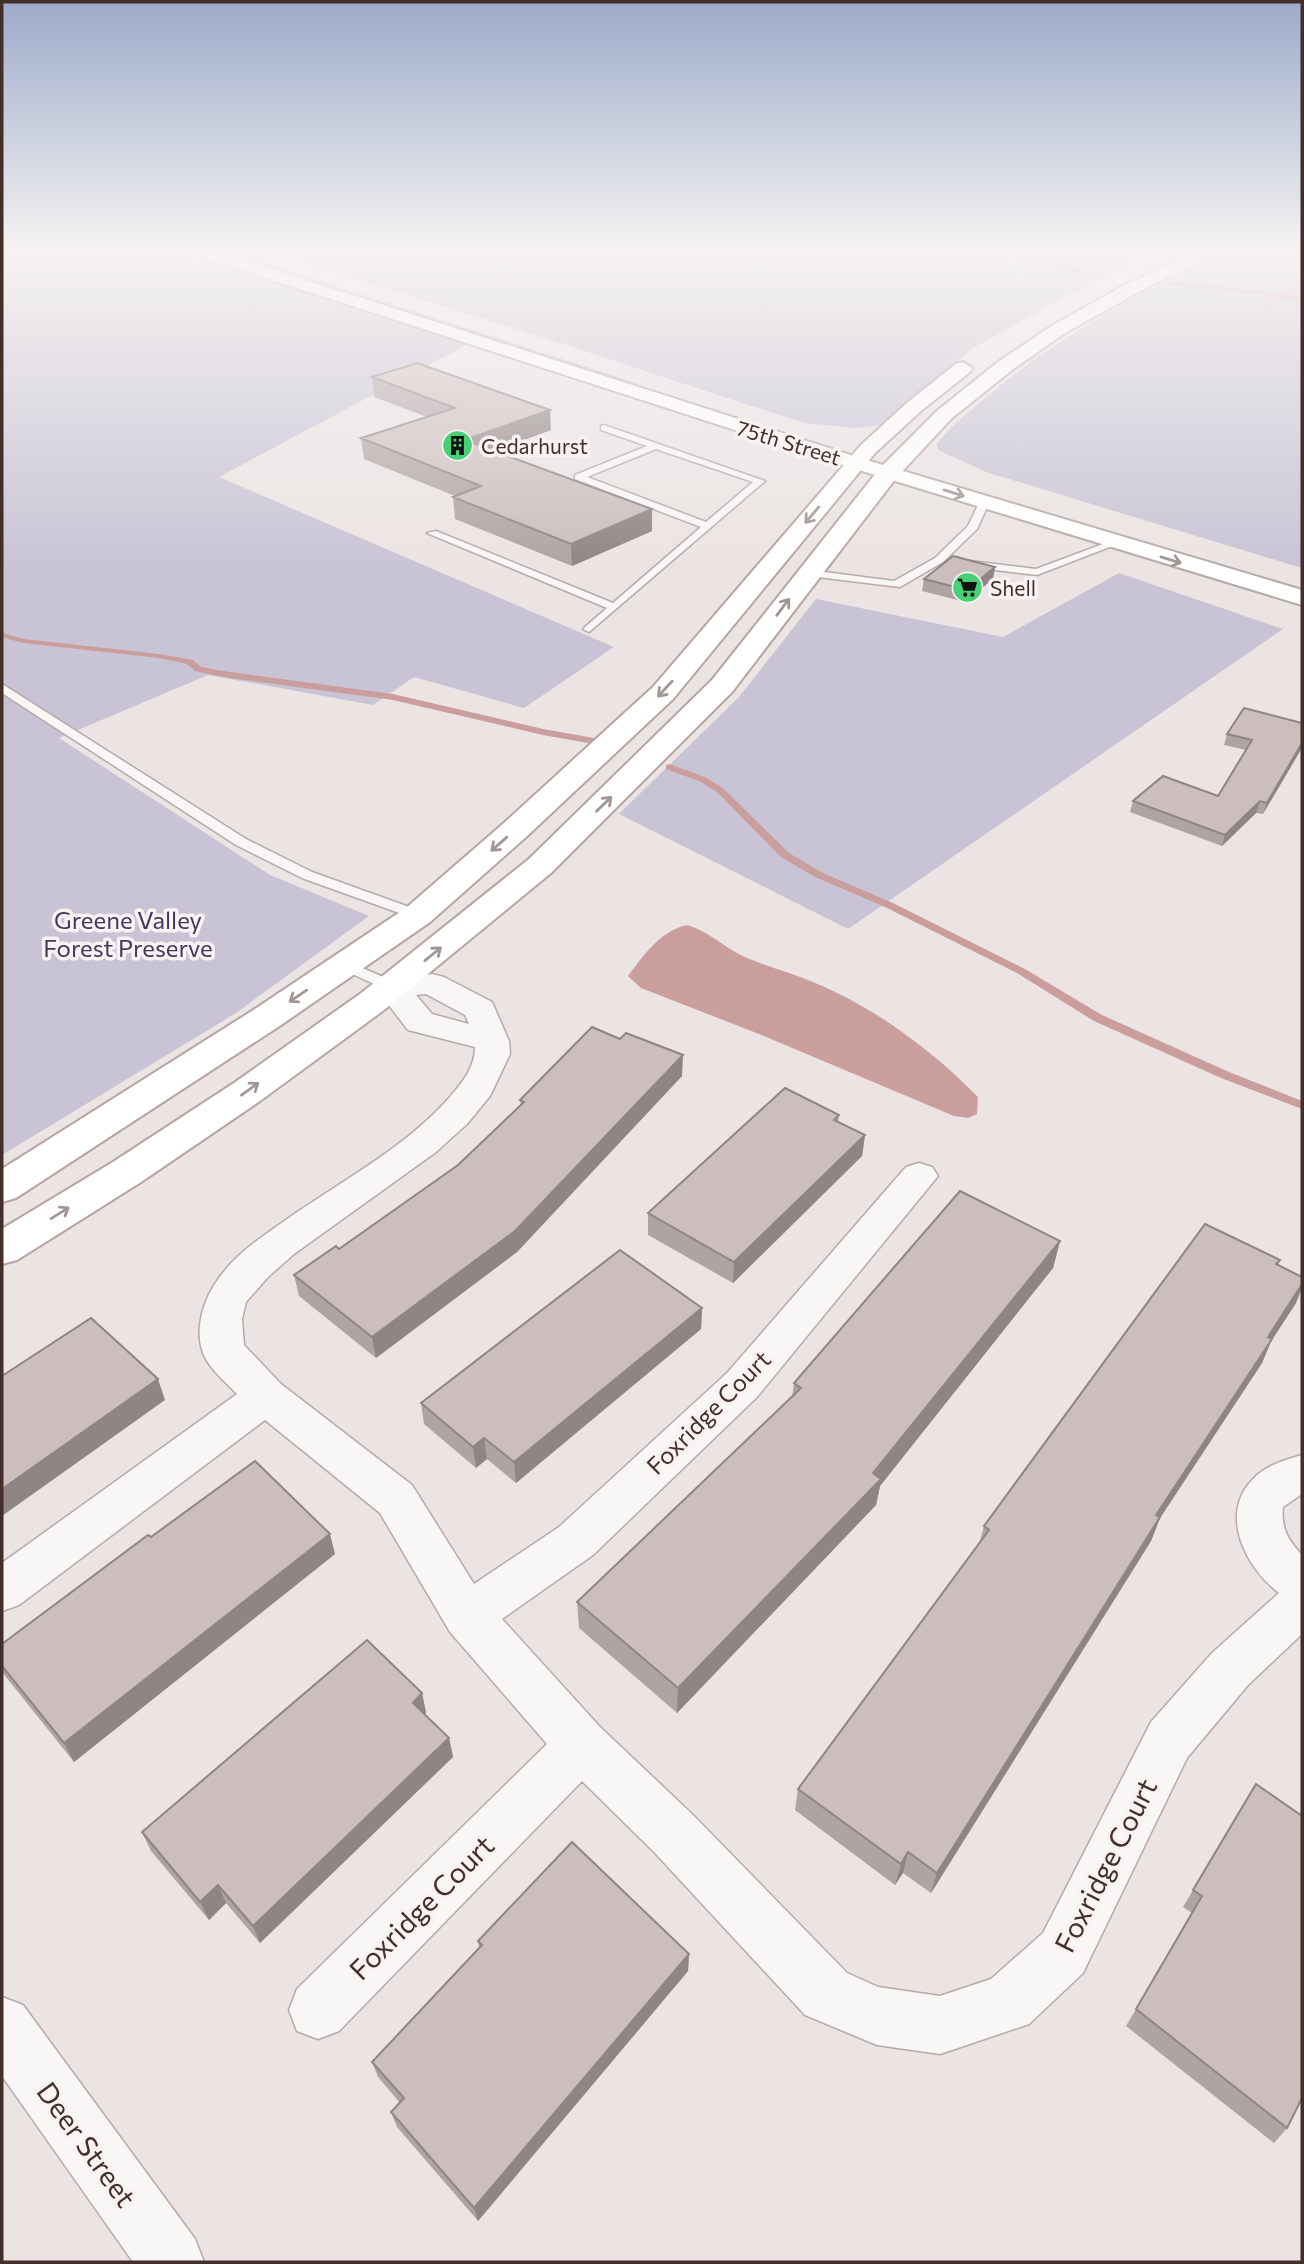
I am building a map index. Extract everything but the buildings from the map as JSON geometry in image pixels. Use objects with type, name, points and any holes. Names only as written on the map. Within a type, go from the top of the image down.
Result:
[{"type":"main road","name":"75th Street","points":[[540,357],[895,466],[1302,578]]},
{"type":"main road","name":"75th Street","points":[[561,357],[862,456]]},
{"type":"main road","points":[[2,1188],[418,915],[515,830],[663,693],[862,456],[923,399],[979,357]]},
{"type":"main road","points":[[2,1249],[127,1172],[203,1121],[391,986],[540,866],[722,685],[895,466],[945,414],[1020,357]]},
{"type":"main road","name":"75th Street","points":[[895,466],[984,503],[1302,598]]},
{"type":"street","name":"Foxridge Court","points":[[391,986],[420,1022],[492,1041],[492,1059],[474,1096],[438,1130],[277,1243],[237,1283],[222,1312],[223,1351],[266,1396],[396,1499],[467,1616],[582,1745],[674,1834],[827,1994],[877,2016],[940,2025],[1008,2003],[1063,1954],[1168,1740],[1230,1669],[1302,1603]]},
{"type":"street","name":"Foxridge Court","points":[[467,1616],[576,1541],[742,1385],[919,1176]]},
{"type":"street","points":[[2,1590],[266,1396]]},
{"type":"street","points":[[1302,1474],[1279,1481],[1265,1494],[1258,1512],[1260,1534],[1271,1556],[1290,1576],[1302,1583]]},
{"type":"street","name":"Foxridge Court","points":[[318,2010],[582,1745]]},
{"type":"street","name":"Deer Street","points":[[2,2026],[172,2262]]},
{"type":"lane","points":[[589,629],[760,481],[604,428]]},
{"type":"lane","points":[[658,445],[578,477],[707,526]]},
{"type":"lane","points":[[809,573],[896,584],[939,560],[973,527],[984,503]]},
{"type":"lane","points":[[432,533],[614,607]]},
{"type":"lane","points":[[939,560],[1037,572],[1115,543]]},
{"type":"lane","points":[[2,688],[242,842],[307,875],[418,915]]},
{"type":"lane","points":[[344,965],[391,986]]},
{"type":"green space","name":"Greene Valley Forest Preserve","points":[[2,357],[444,357],[219,477],[614,647],[524,708],[414,677],[373,705],[208,675],[59,738],[270,875],[369,916],[236,1013],[2,1155]]},
{"type":"green space","points":[[541,357],[555,357],[649,387]]},
{"type":"green space","points":[[601,357],[963,357],[881,425],[856,428],[804,423]]},
{"type":"green space","points":[[1038,357],[1302,357],[1302,568],[986,472],[938,450],[937,444],[953,426]]},
{"type":"green space","points":[[1119,573],[1283,629],[848,929],[619,814],[739,697],[816,599],[1003,637]]},
{"type":"shaded area","points":[[687,925],[703,931],[747,958],[836,992],[880,1017],[922,1047],[978,1097],[977,1114],[968,1118],[954,1116],[641,988],[628,976],[661,938]]},
{"type":"waterway","points":[[2,635],[23,641],[159,656],[190,662],[198,669],[223,674],[393,697],[543,732],[594,741]]},
{"type":"waterway","points":[[669,767],[702,779],[720,790],[785,855],[819,875],[889,905],[1021,971],[1098,1018],[1225,1075],[1302,1105]]},
{"type":"place","name":"Cedarhurst","points":[[458,445]]},
{"type":"place","name":"Shell","points":[[967,587]]}]
